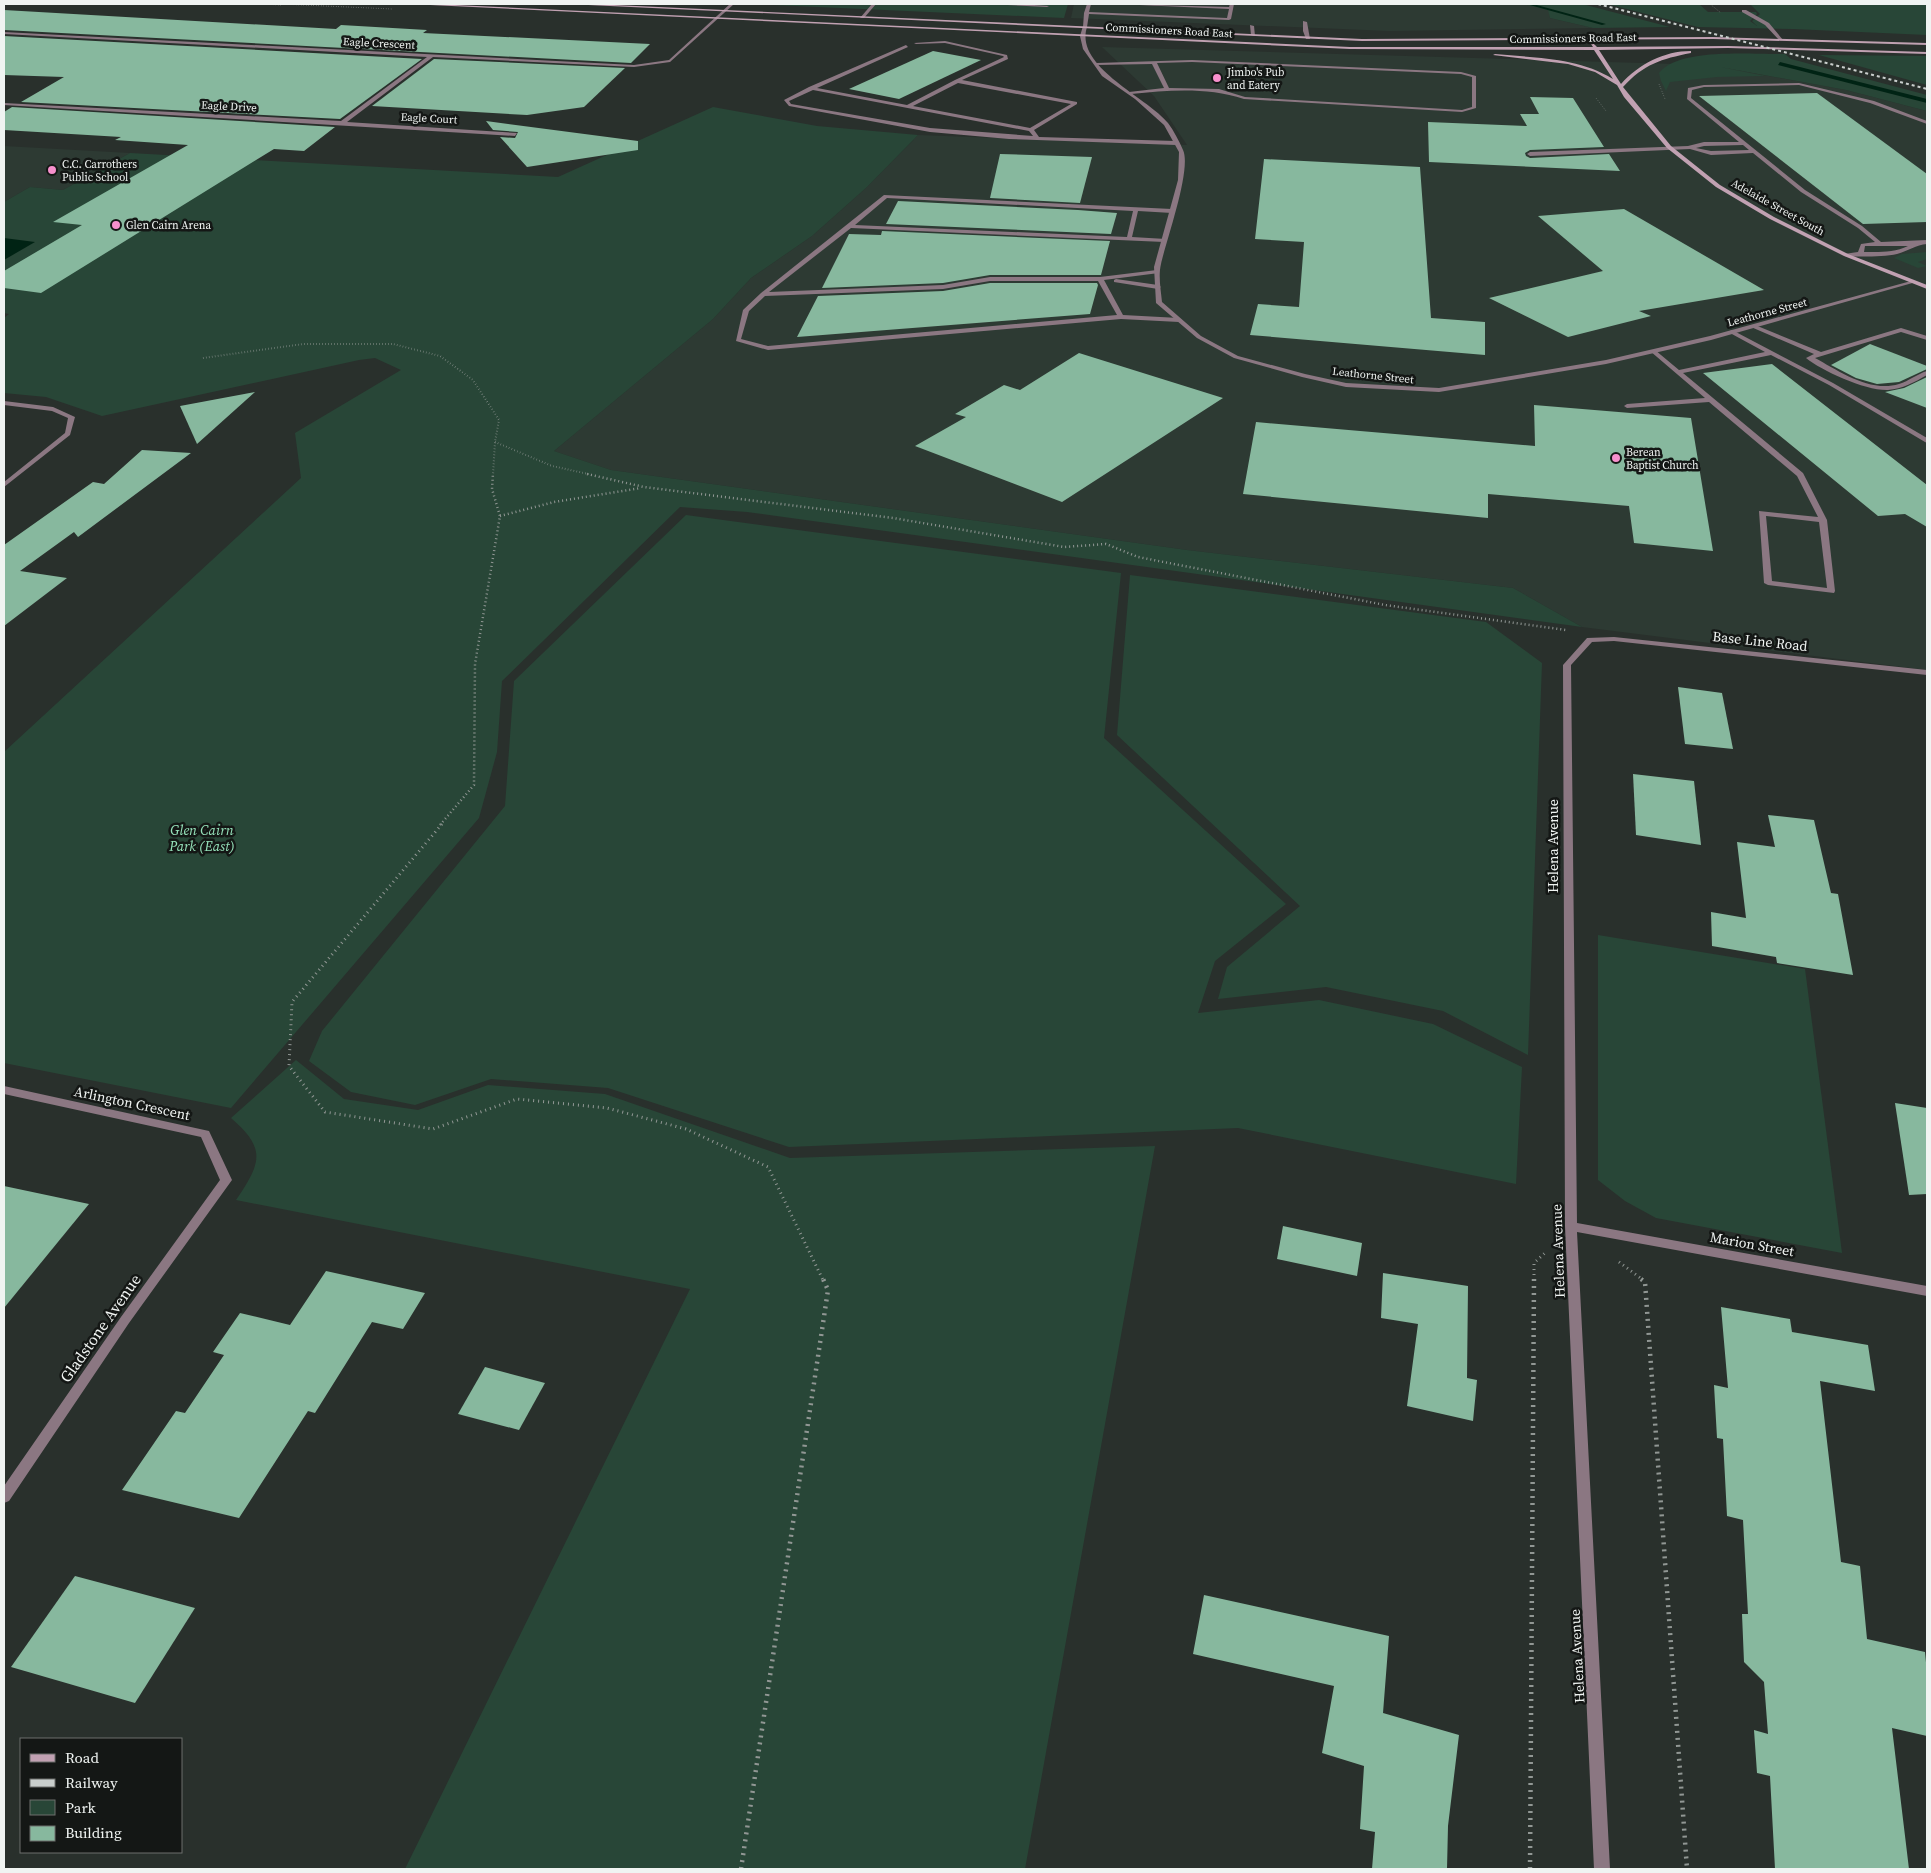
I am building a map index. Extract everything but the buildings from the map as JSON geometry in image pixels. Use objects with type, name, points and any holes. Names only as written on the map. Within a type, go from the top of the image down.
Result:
[{"type":"main road","name":"Commissioners Road East","points":[[411,4],[1398,49],[1728,46],[1927,53]]},
{"type":"main road","name":"Commissioners Road East","points":[[569,4],[1308,38],[1452,40],[1781,39],[1927,44]]},
{"type":"main road","name":"Adelaide Street South","points":[[1589,39],[1626,96],[1670,148],[1726,191],[1772,218],[1846,255],[1927,287]]},
{"type":"main road","points":[[1398,49],[1525,57],[1568,63],[1597,71],[1621,86],[1635,70],[1668,55],[1728,46]]},
{"type":"street","name":"Eagle Crescent","points":[[4,33],[593,65],[649,65],[670,61],[732,4]]},
{"type":"street","points":[[862,17],[874,4]]},
{"type":"street","points":[[989,4],[1047,6]]},
{"type":"street","points":[[1082,36],[1089,4]]},
{"type":"street","points":[[1086,13],[1229,19],[1232,6],[1119,4]]},
{"type":"street","points":[[1744,12],[1767,24],[1781,39]]},
{"type":"street","points":[[1305,22],[1305,31],[1308,38]]},
{"type":"street","points":[[1252,26],[1253,36]]},
{"type":"street","name":"Leathorne Street","points":[[1082,36],[1085,49],[1104,75],[1131,93],[1166,124],[1182,152],[1181,180],[1157,272],[1159,303],[1199,337],[1236,356],[1337,383],[1387,389],[1439,390],[1606,362],[1732,332],[1913,282]]},
{"type":"street","points":[[908,107],[1006,58],[1006,55],[945,42],[916,43]]},
{"type":"street","points":[[906,46],[786,100],[789,105],[930,130],[1037,138],[1176,143]]},
{"type":"street","points":[[342,123],[431,56]]},
{"type":"street","points":[[1096,64],[1192,61],[1461,72],[1474,76],[1474,108],[1462,111],[1244,98],[1232,92],[1167,89],[1131,93]]},
{"type":"street","points":[[1154,63],[1167,89]]},
{"type":"street","points":[[811,88],[1031,130],[1075,103],[958,81]]},
{"type":"street","points":[[1879,243],[1860,227],[1803,191],[1744,143],[1689,98],[1690,89],[1704,86],[1800,84],[1872,102],[1927,123]]},
{"type":"street","name":"Eagle Drive","points":[[4,104],[342,123]]},
{"type":"street","name":"Eagle Court","points":[[342,123],[515,134]]},
{"type":"street","points":[[1031,130],[1037,138]]},
{"type":"street","points":[[1688,148],[1704,144],[1744,143]]},
{"type":"street","points":[[1530,154],[1670,148],[1688,148],[1711,153],[1754,151]]},
{"type":"street","points":[[1172,212],[886,196],[763,294],[746,310],[738,340],[768,348],[1121,317],[1179,320]]},
{"type":"street","points":[[1129,239],[1136,210]]},
{"type":"street","points":[[850,226],[1164,240]]},
{"type":"street","points":[[1861,252],[1863,245],[1879,243],[1913,245],[1927,242]]},
{"type":"street","points":[[1846,255],[1861,252],[1884,255],[1902,252],[1913,245]]},
{"type":"street","points":[[1100,279],[1157,272]]},
{"type":"street","points":[[763,294],[944,288],[990,279],[1100,279],[1158,286]]},
{"type":"street","points":[[1100,279],[1121,317]]},
{"type":"street","points":[[1753,326],[1819,354]]},
{"type":"street","points":[[1927,338],[1901,330],[1809,358],[1862,384],[1881,388],[1898,387],[1927,373]]},
{"type":"street","points":[[1732,332],[1831,384],[1927,441]]},
{"type":"street","points":[[1653,351],[1800,475],[1823,520],[1831,591],[1768,582],[1762,513],[1823,520]]},
{"type":"street","points":[[1677,372],[1770,353]]},
{"type":"street","points":[[1628,406],[1710,400]]},
{"type":"street","points":[[4,403],[53,409],[72,417],[68,434],[4,485]]},
{"type":"street","name":"Base Line Road","points":[[1590,640],[1614,639],[1927,673]]},
{"type":"street","name":"Helena Avenue","points":[[1590,640],[1567,665],[1571,1226],[1602,1869]]},
{"type":"street","name":"Arlington Crescent","points":[[4,1090],[205,1134],[226,1180]]},
{"type":"street","name":"Gladstone Avenue","points":[[4,1497],[125,1320],[226,1180]]},
{"type":"street","name":"Marion Street","points":[[1571,1226],[1927,1291]]},
{"type":"path","points":[[203,358],[303,344],[393,344],[440,356],[473,380],[499,420],[495,442],[492,490],[500,516],[474,664],[474,785],[292,1002],[289,1066],[325,1112],[433,1130],[517,1099],[607,1108],[686,1129],[768,1167],[828,1290],[741,1869]]},
{"type":"path","points":[[495,442],[552,466],[644,487],[893,518],[1064,547],[1106,544],[1138,556],[1385,605],[1565,629],[1590,640]]},
{"type":"path","points":[[500,516],[554,502],[644,487]]},
{"type":"path","points":[[1530,1869],[1534,1263],[1571,1226]]},
{"type":"path","points":[[1616,1259],[1645,1282],[1687,1869]]},
{"type":"shaded area","points":[[1074,4],[1523,4],[1549,10],[1550,18],[1593,28],[1390,31],[1071,18]]},
{"type":"shaded area","points":[[1102,47],[1709,65],[1846,90],[1927,111],[1927,670],[1582,627],[1513,588],[1187,550],[611,470],[554,451],[713,319],[751,278],[812,236],[867,187],[918,135],[1187,145],[1154,96]]},
{"type":"shaded area","name":"C.C. Carrothers Public School","points":[[4,146],[130,153],[63,190],[30,187],[4,202]]},
{"type":"shaded area","points":[[4,238],[35,242],[4,260]]},
{"type":"green space","points":[[749,4],[1068,4],[1064,18]]},
{"type":"green space","points":[[1523,4],[1582,4],[1670,27],[1593,28],[1550,18],[1548,10]]},
{"type":"green space","points":[[1607,4],[1699,4],[1708,12],[1756,12],[1757,14],[1750,21],[1757,26],[1752,21],[1760,14],[1750,4],[1927,4],[1927,35],[1698,27]]},
{"type":"green space","points":[[1718,54],[1785,54],[1791,59],[1927,95],[1927,111],[1846,90],[1720,67],[1765,76],[1717,77],[1670,82],[1666,91],[1659,73],[1669,65],[1683,59],[1700,56]]},
{"type":"green space","points":[[1819,55],[1927,56],[1927,85]]},
{"type":"green space","name":"Glen Cairn Park (East)","points":[[713,107],[817,126],[918,135],[867,187],[812,236],[751,278],[713,319],[554,451],[611,470],[1187,550],[1513,588],[1582,627],[747,512],[680,507],[502,681],[497,752],[479,818],[231,1108],[4,1063],[4,752],[301,478],[295,433],[401,370],[375,358],[359,360],[102,416],[46,397],[4,393],[4,318],[9,314],[4,313],[4,202],[30,187],[63,190],[130,153],[558,177]]},
{"type":"green space","points":[[1927,252],[1927,259],[1918,262],[1927,266],[1918,268],[1894,258],[1902,254]]},
{"type":"green space","points":[[686,515],[1121,573],[1104,738],[1286,904],[1215,961],[1198,1013],[1319,1000],[1433,1024],[1522,1067],[1516,1184],[1238,1128],[789,1147],[608,1088],[491,1079],[415,1105],[351,1092],[309,1061],[322,1031],[505,806],[514,681]]},
{"type":"green space","points":[[1130,575],[1486,622],[1542,663],[1528,1055],[1443,1011],[1326,987],[1218,999],[1227,967],[1300,906],[1117,735]]},
{"type":"green space","points":[[1598,935],[1805,969],[1842,1253],[1656,1218],[1625,1201],[1598,1180]]},
{"type":"green space","points":[[296,1060],[344,1099],[418,1110],[488,1085],[605,1094],[790,1158],[1155,1146],[1025,1869],[405,1869],[690,1289],[236,1200],[251,1176],[256,1157],[255,1148],[250,1139],[243,1129],[231,1118]]},
{"type":"waterway","points":[[1528,4],[1604,24]]},
{"type":"waterway","points":[[1780,64],[1927,101]]},
{"type":"railway","points":[[1598,4],[1927,89]]},
{"type":"place","name":"Jimbo's Pub and Eatery","points":[[1217,78]]},
{"type":"place","name":"C.C. Carrothers Public School","points":[[52,170]]},
{"type":"place","name":"Glen Cairn Arena","points":[[116,225]]},
{"type":"place","name":"Berean Baptist Church","points":[[1616,458]]}]
